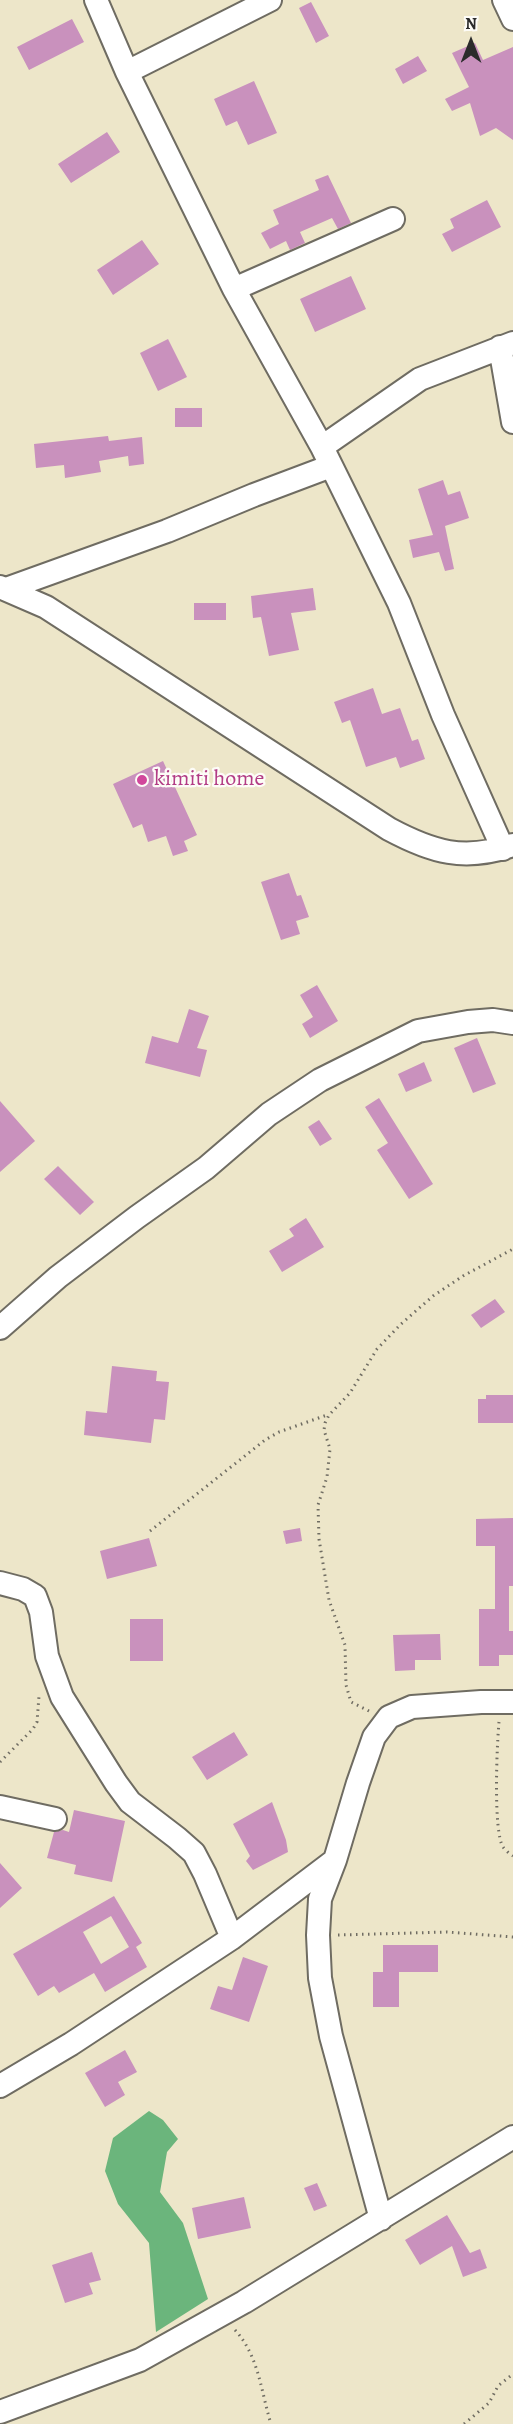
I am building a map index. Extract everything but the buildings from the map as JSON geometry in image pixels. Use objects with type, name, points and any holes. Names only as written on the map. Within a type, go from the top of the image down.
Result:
[{"type":"street","points":[[3,588],[46,607],[389,829],[413,842],[451,854],[508,847],[443,715],[399,603],[326,457],[234,289],[127,72],[96,0]]},
{"type":"street","points":[[127,72],[270,0]]},
{"type":"street","points":[[504,0],[513,19]]},
{"type":"street","points":[[234,289],[393,219]]},
{"type":"street","points":[[3,588],[167,531],[254,495],[326,457],[420,379],[507,345],[513,422]]},
{"type":"street","points":[[0,1328],[67,1270],[206,1168],[269,1113],[320,1080],[418,1031],[468,1022],[493,1020],[513,1023]]},
{"type":"street","points":[[0,1583],[23,1588],[36,1596],[41,1612],[47,1656],[62,1697],[130,1802],[194,1853],[232,1938]]},
{"type":"street","points":[[381,2219],[331,2036],[320,1978],[318,1935],[320,1899],[335,1860],[374,1737],[389,1717],[412,1707],[507,1702]]},
{"type":"street","points":[[0,1807],[55,1819]]},
{"type":"street","points":[[0,2086],[71,2044],[232,1938],[335,1860]]},
{"type":"street","points":[[0,2412],[140,2361],[381,2219],[513,2136]]},
{"type":"path","points":[[389,1717],[357,1707],[351,1702],[346,1685],[345,1645],[329,1600],[319,1539],[318,1505],[329,1467],[330,1442],[324,1430],[325,1423],[329,1415],[351,1393],[377,1349],[401,1324],[433,1296],[463,1276],[513,1249]]},
{"type":"path","points":[[150,1531],[265,1440],[279,1432],[329,1415]]},
{"type":"path","points":[[0,1762],[37,1722],[39,1694]]},
{"type":"path","points":[[507,1702],[495,1756],[499,1833],[502,1846],[513,1857]]},
{"type":"path","points":[[318,1935],[447,1932],[513,1936]]},
{"type":"path","points":[[232,2308],[233,2327],[245,2340],[250,2350],[271,2424]]},
{"type":"path","points":[[464,2424],[489,2403],[498,2386],[513,2374]]},
{"type":"green space","points":[[149,2111],[163,2120],[178,2139],[167,2152],[160,2192],[183,2223],[208,2299],[156,2332],[149,2243],[118,2204],[105,2171],[113,2138]]},
{"type":"place","name":"kimiti home","points":[[142,780]]}]
